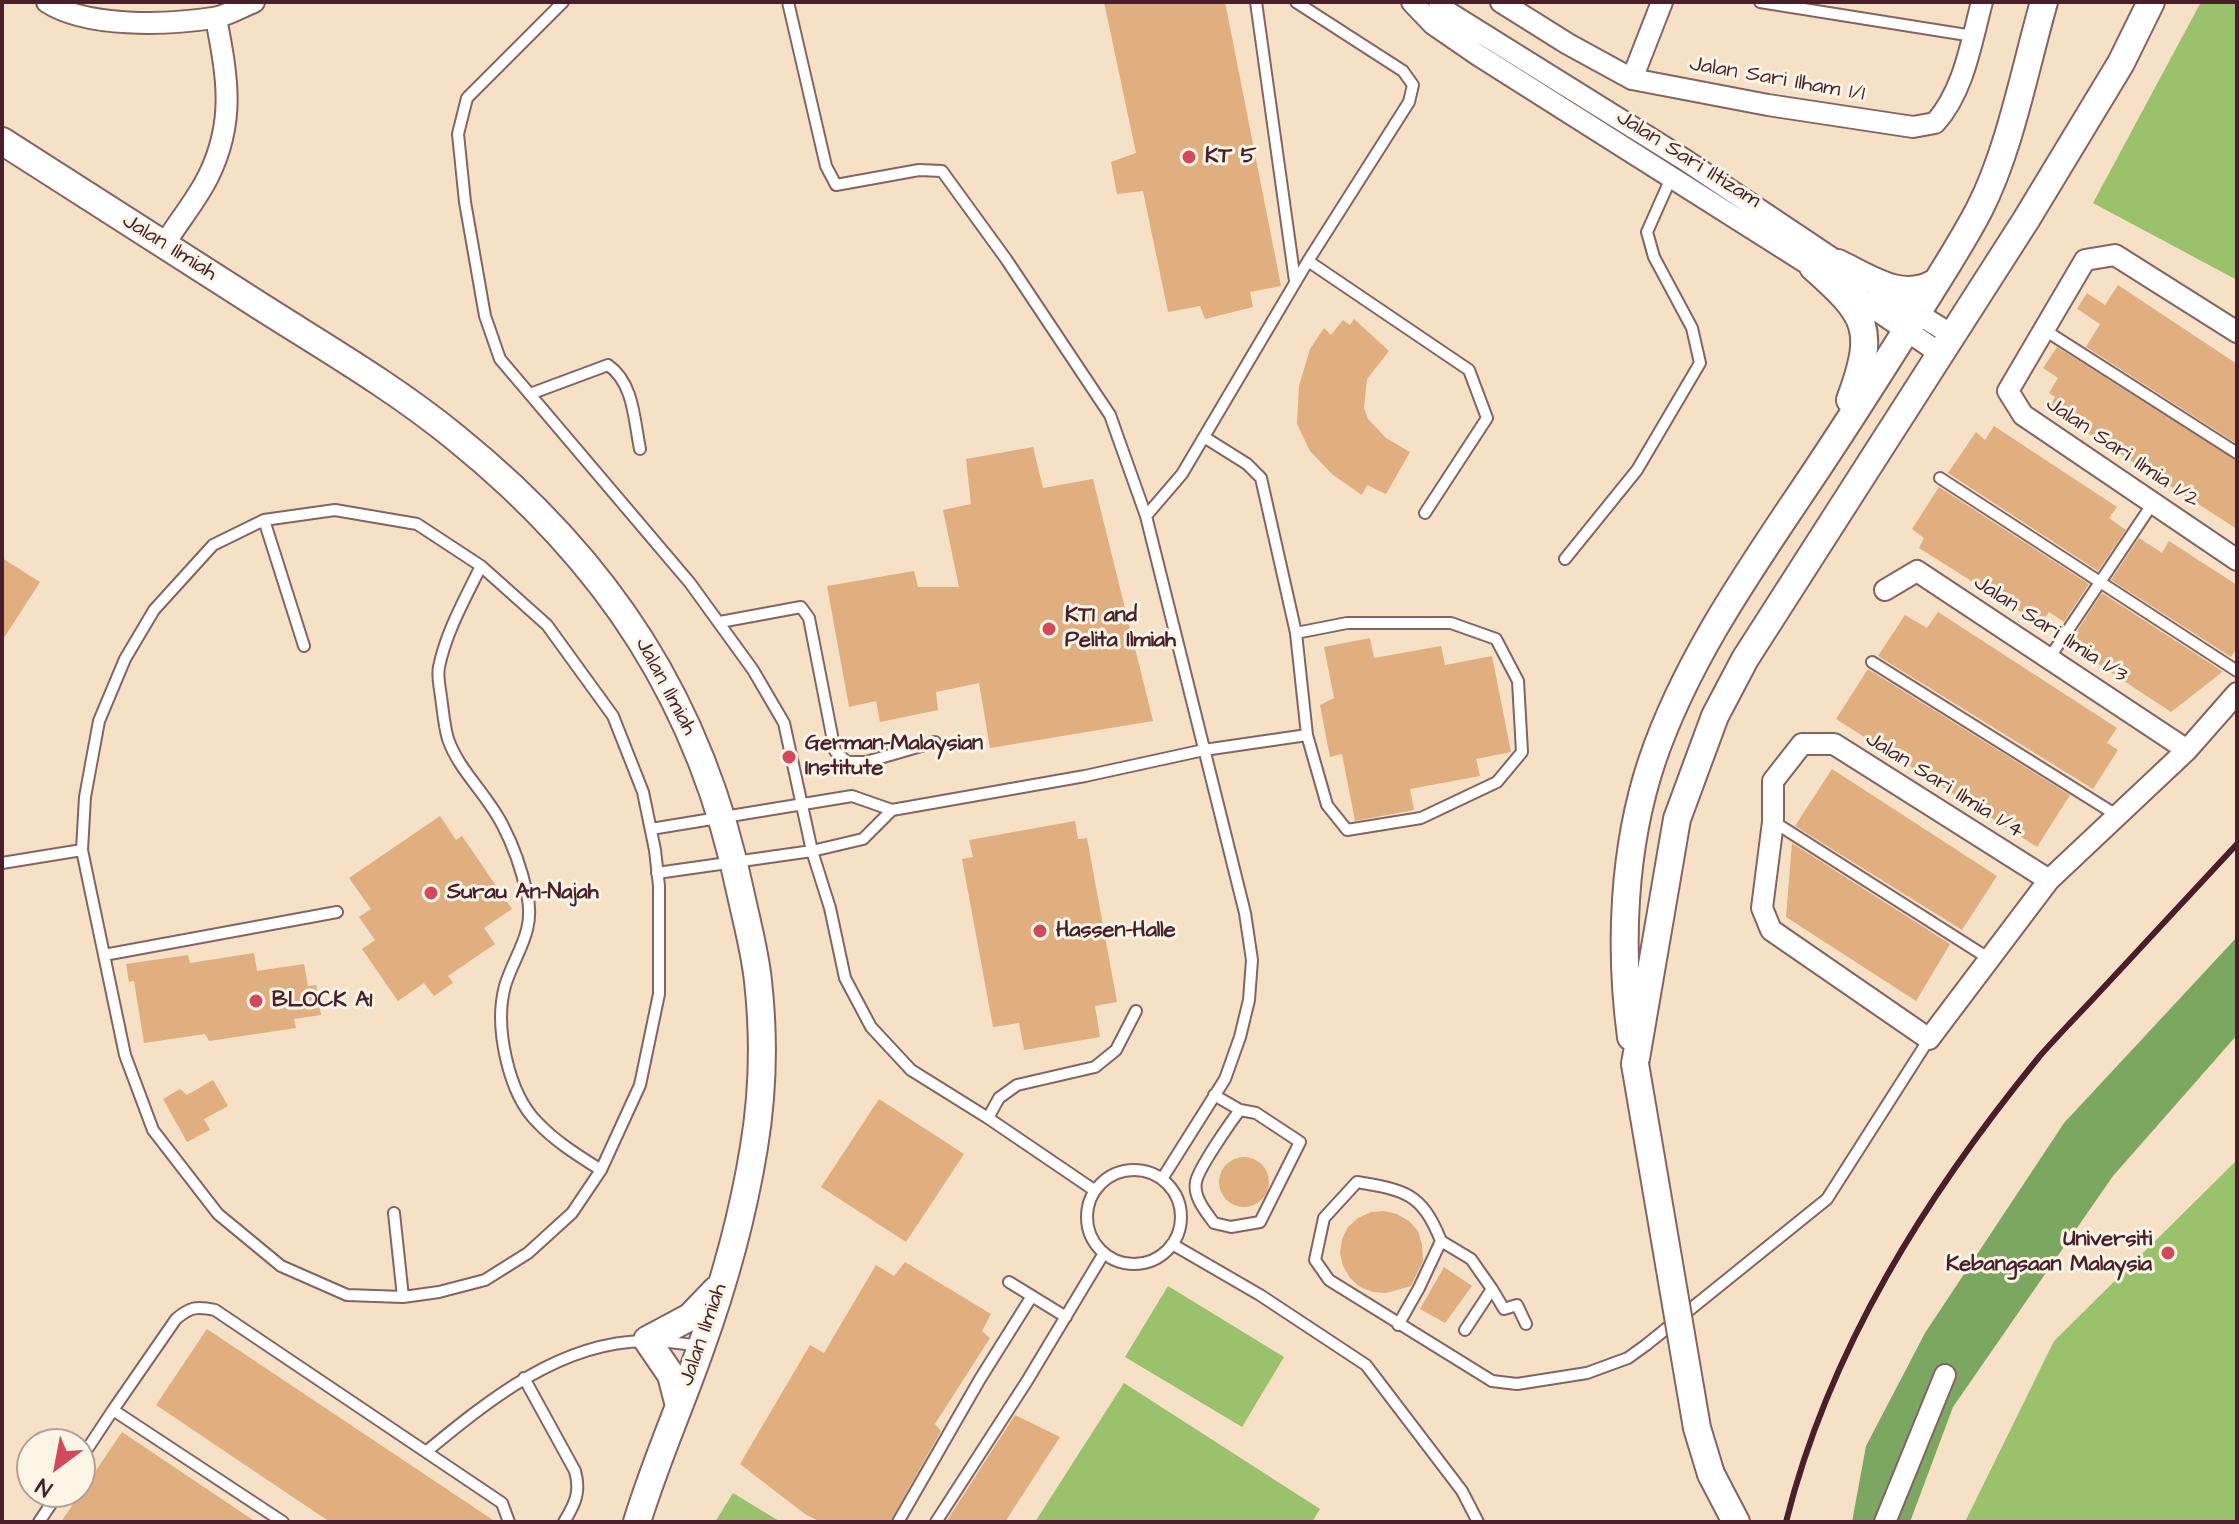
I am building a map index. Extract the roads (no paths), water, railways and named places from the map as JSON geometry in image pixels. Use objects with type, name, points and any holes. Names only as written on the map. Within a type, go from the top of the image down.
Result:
[{"type":"street","points":[[47,2],[94,18],[136,23],[216,18],[254,2]]},
{"type":"street","name":"Jalan Sari Iltizam","points":[[1412,2],[1433,24],[1478,55],[1671,178],[1826,265]]},
{"type":"street","name":"Jalan Sari Iltizam","points":[[1439,2],[1446,11],[1685,160],[1826,265],[1947,345]]},
{"type":"street","name":"Jalan Sari Ilham 1/1","points":[[1501,2],[1632,79],[1768,105],[1913,127],[1935,123],[1946,111],[1964,69],[1982,2]]},
{"type":"street","points":[[1632,79],[1662,2]]},
{"type":"street","points":[[1736,1522],[1711,1474],[1697,1428],[1635,1064],[1626,1001],[1625,917],[1635,831],[1652,762],[1680,694],[1726,605],[1912,323],[1981,207],[2002,151],[2044,2]]},
{"type":"street","points":[[1635,1064],[1677,819],[1715,716],[1745,659],[1947,345],[2121,63],[2151,2]]},
{"type":"street","points":[[164,245],[208,178],[227,120],[226,77],[216,18]]},
{"type":"street","name":"Jalan Ilmiah","points":[[2,141],[416,408],[457,439],[543,516],[586,562],[638,634],[679,708],[704,763],[734,862],[758,979],[762,1045],[755,1144],[740,1218],[702,1346],[637,1522]]},
{"type":"street","points":[[2043,329],[2085,260],[2115,255],[2237,332]]},
{"type":"street","points":[[1826,265],[1889,288],[1924,290],[1936,282]]},
{"type":"street","points":[[1826,265],[1837,289],[1860,317],[1865,338],[1864,360],[1834,444]]},
{"type":"street","name":"Jalan Sari Ilmia 1/2","points":[[2043,329],[2008,391],[2023,415],[2237,560]]},
{"type":"street","name":"Jalan Sari Ilmia 1/3","points":[[1885,590],[1917,571],[2187,750]]},
{"type":"street","points":[[1773,822],[1762,908],[1771,930],[1929,1039],[2049,880],[2187,750],[2237,693]]},
{"type":"street","name":"Jalan Sari Ilmia 1/4","points":[[1773,822],[1773,781],[1802,744],[1834,744],[2049,880]]},
{"type":"street","points":[[679,1406],[671,1375],[647,1340],[690,1317],[721,1283]]},
{"type":"street","points":[[1885,1522],[1945,1375]]},
{"type":"lane","points":[[563,2],[467,98],[458,134],[465,202],[485,316],[500,359],[690,583],[753,670],[784,723],[812,851],[830,908],[845,978],[871,1027],[911,1070],[1094,1190]]},
{"type":"lane","points":[[788,2],[826,166],[836,185],[919,170],[942,171],[1006,259],[1110,415],[1146,516],[1245,913],[1252,960],[1249,1000],[1225,1079],[1162,1179]]},
{"type":"lane","points":[[1256,2],[1295,282]]},
{"type":"lane","points":[[1146,516],[1182,474],[1295,282],[1409,102],[1413,85],[1403,71],[1296,2]]},
{"type":"lane","points":[[1760,2],[1973,36]]},
{"type":"lane","points":[[1565,559],[1637,470],[1700,363],[1692,328],[1654,257],[1647,232],[1671,178]]},
{"type":"lane","points":[[1308,261],[1469,370],[1487,418],[1425,513]]},
{"type":"lane","points":[[2043,329],[2237,453]]},
{"type":"lane","points":[[530,394],[608,365],[621,374],[629,393],[640,449]]},
{"type":"lane","points":[[1204,437],[1247,464],[1261,478],[1296,633],[1307,735],[1327,805],[1347,830],[1421,818],[1497,782],[1522,752],[1518,681],[1496,639],[1451,623],[1347,623],[1296,633]]},
{"type":"lane","points":[[1940,478],[2237,671]]},
{"type":"lane","points":[[2050,657],[2153,503]]},
{"type":"lane","points":[[335,510],[417,524],[481,566],[547,625],[613,716],[643,792],[657,873],[659,994],[640,1085],[601,1170],[572,1213],[518,1260],[485,1280],[439,1292],[403,1297],[347,1295],[281,1266],[218,1214],[153,1130],[125,1055],[82,850],[85,797],[99,721],[125,659],[154,610],[213,545],[264,520],[335,510]]},
{"type":"lane","points":[[264,520],[304,646]]},
{"type":"lane","points":[[481,566],[453,623],[438,670],[448,739],[462,766],[503,825],[519,863],[528,897],[530,919],[526,938],[504,989],[503,1048],[515,1086],[535,1121],[601,1170]]},
{"type":"lane","points":[[720,622],[801,607],[809,618],[835,751],[847,762],[866,762],[935,742]]},
{"type":"lane","points":[[1872,662],[2118,816]]},
{"type":"lane","points":[[651,829],[852,796],[892,810],[1085,776],[1204,750],[1307,735]]},
{"type":"lane","points":[[657,873],[812,851],[863,839],[892,810]]},
{"type":"lane","points":[[1773,822],[1988,958]]},
{"type":"lane","points":[[2,863],[82,850]]},
{"type":"lane","points":[[104,955],[337,912]]},
{"type":"lane","points":[[988,1118],[999,1098],[1017,1085],[1095,1067],[1116,1050],[1136,1011]]},
{"type":"lane","points":[[1526,1324],[1517,1305],[1504,1309],[1471,1259],[1441,1241],[1429,1213],[1398,1189],[1357,1182],[1324,1218],[1315,1260],[1329,1280],[1492,1381],[1517,1384],[1587,1373],[1628,1358],[1827,1199],[1929,1039]]},
{"type":"lane","points":[[1214,1095],[1240,1110],[1256,1113],[1300,1142],[1260,1222],[1231,1227],[1214,1223],[1199,1201],[1195,1183],[1240,1110]]},
{"type":"lane","points":[[1133,1169],[1148,1171],[1162,1179],[1179,1202],[1179,1231],[1172,1244],[1148,1262],[1132,1264],[1117,1261],[1104,1253],[1092,1240],[1087,1223],[1087,1206],[1094,1190],[1104,1179],[1133,1169]]},
{"type":"lane","points":[[394,1213],[403,1297]]},
{"type":"lane","points":[[1398,1325],[1441,1241]]},
{"type":"lane","points":[[1172,1244],[1260,1295],[1366,1365],[1462,1491],[1478,1522]]},
{"type":"lane","points":[[936,1522],[1104,1253]]},
{"type":"lane","points":[[1009,1282],[1066,1317]]},
{"type":"lane","points":[[1465,1330],[1492,1289]]},
{"type":"lane","points":[[898,1522],[1032,1296]]},
{"type":"lane","points":[[96,1436],[176,1319],[188,1309],[198,1306],[215,1310],[502,1503],[509,1522]]},
{"type":"lane","points":[[427,1451],[491,1398],[524,1378],[580,1353],[647,1340],[702,1346]]},
{"type":"lane","points":[[524,1378],[575,1471],[579,1485],[577,1501],[564,1522]]},
{"type":"lane","points":[[113,1410],[283,1522]]},
{"type":"railway","points":[[1786,1522],[1805,1458],[1855,1335],[1921,1219],[1958,1163],[2039,1057],[2237,844]]},
{"type":"place","name":"KT 5","points":[[1189,157]]},
{"type":"place","name":"KT1 and Pelita Ilmiah","points":[[1049,629]]},
{"type":"place","name":"German-Malaysian Institute","points":[[789,757]]},
{"type":"place","name":"Surau An-Najah","points":[[431,893]]},
{"type":"place","name":"Hassen-Halle","points":[[1040,931]]},
{"type":"place","name":"BLOCK A1","points":[[256,1001]]},
{"type":"place","name":"Universiti Kebangsaan Malaysia","points":[[2168,1253]]}]
